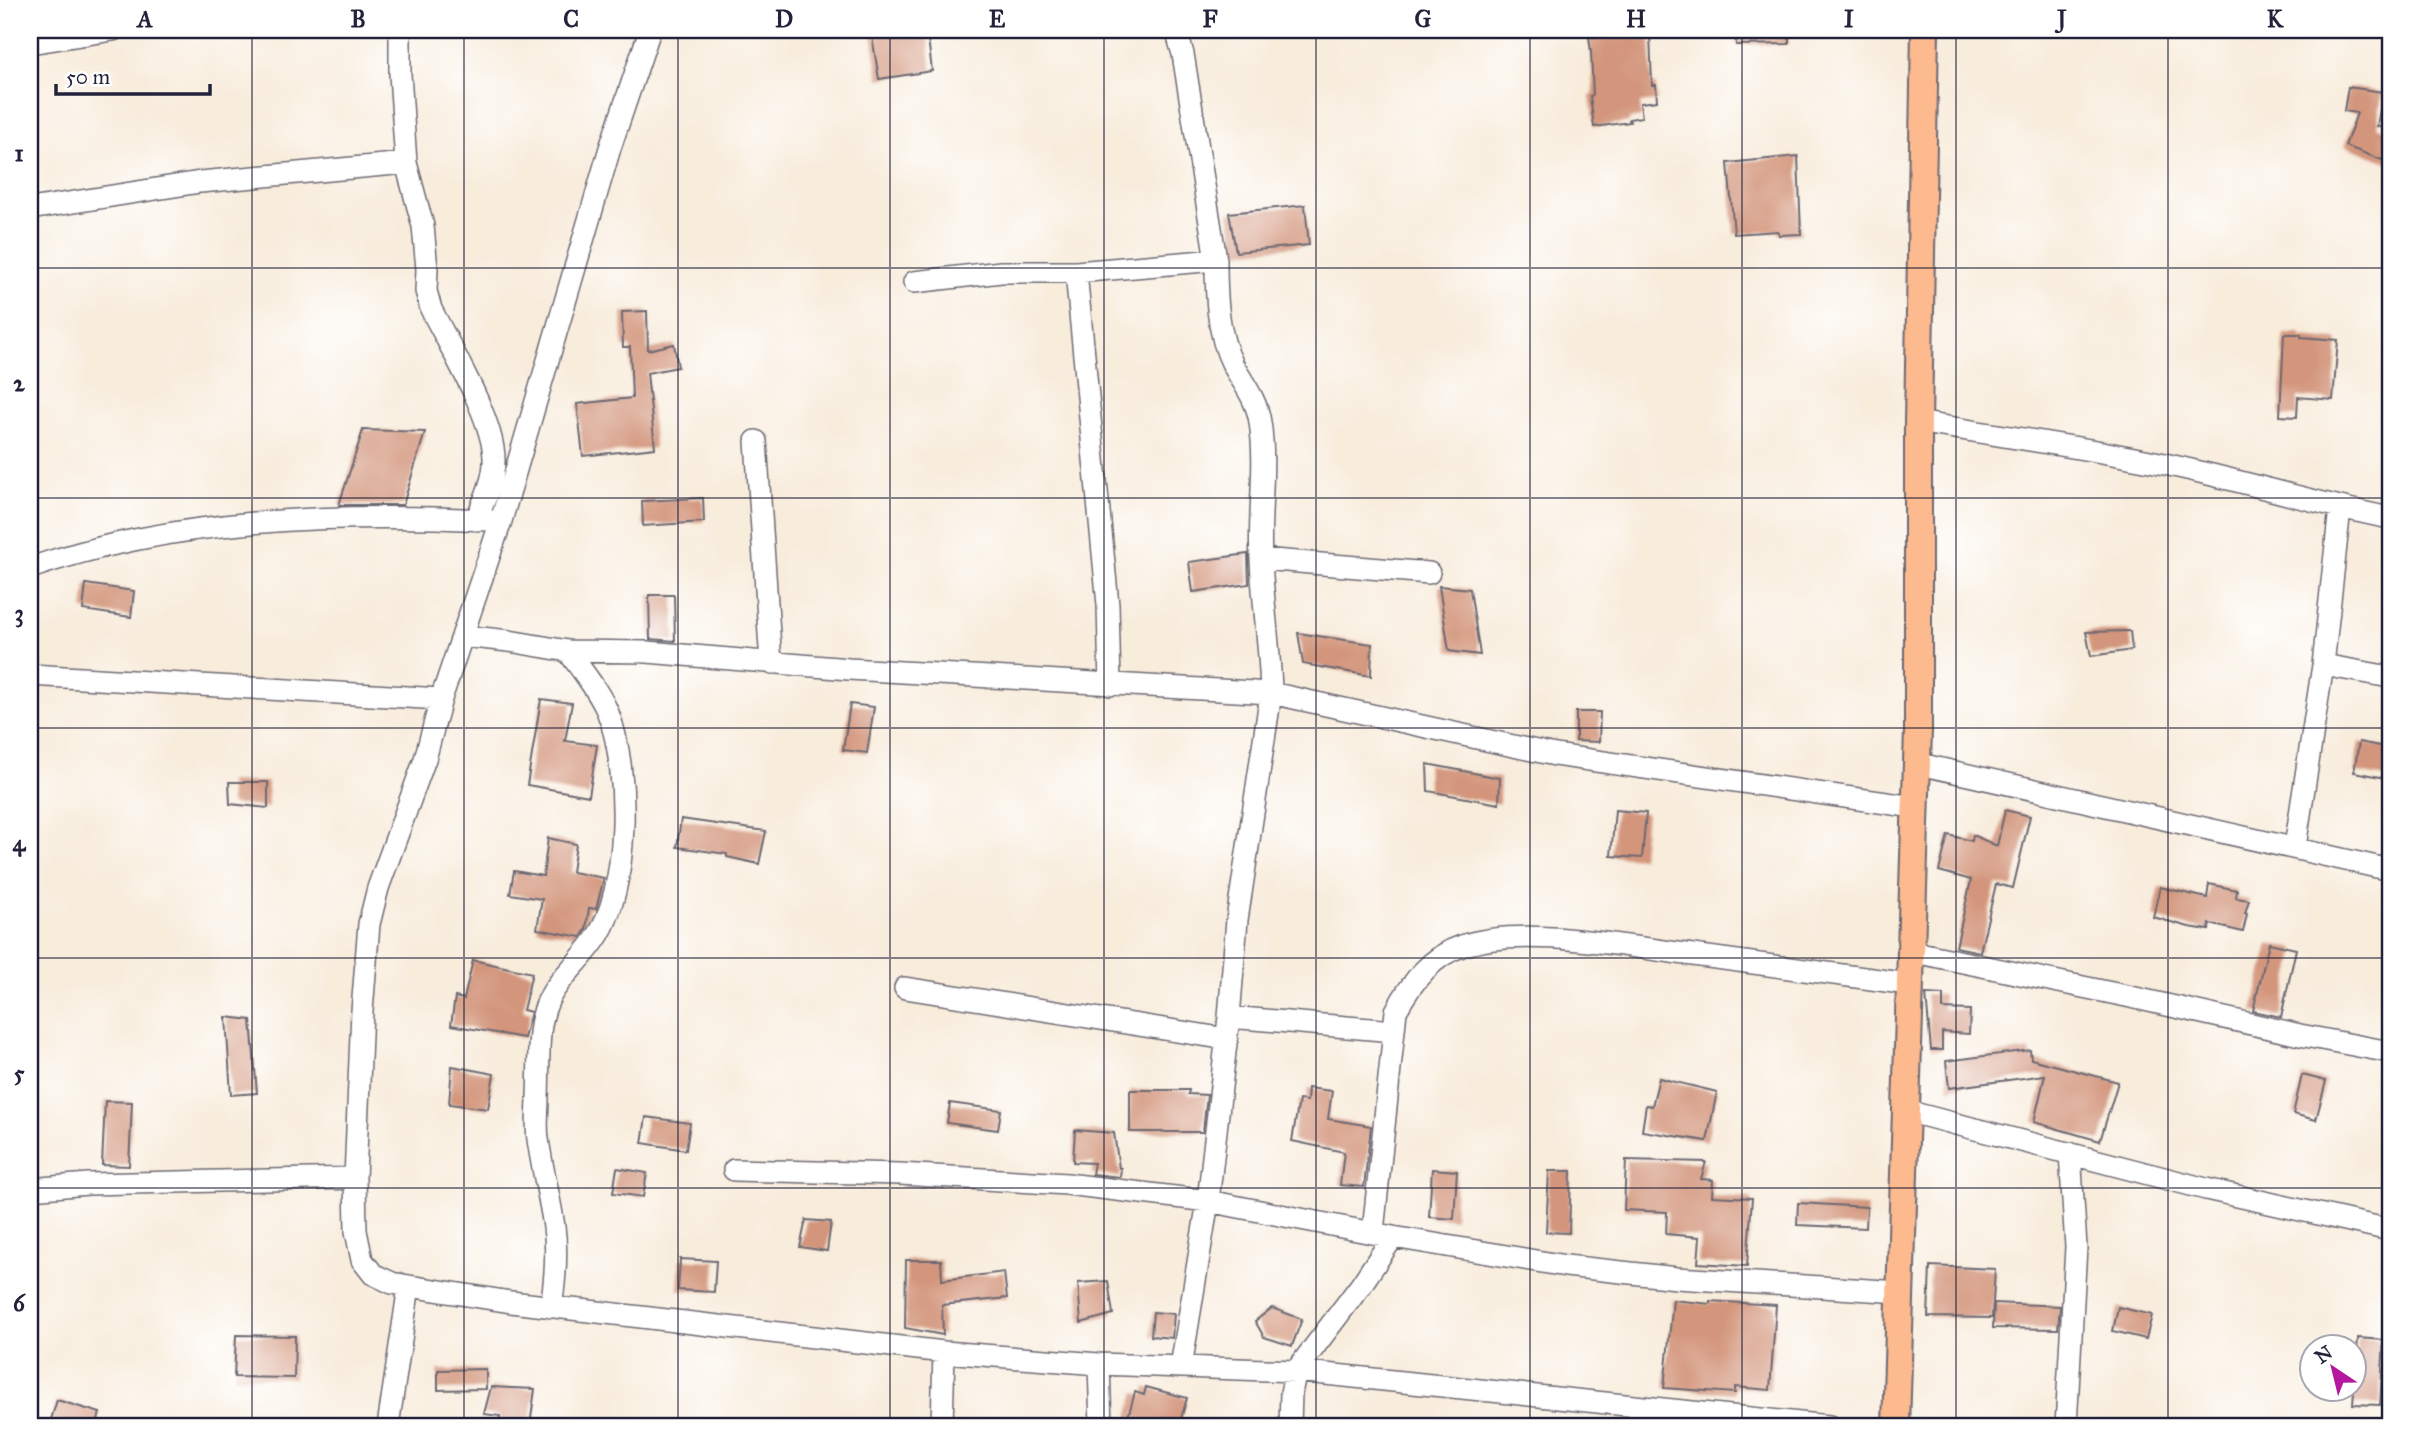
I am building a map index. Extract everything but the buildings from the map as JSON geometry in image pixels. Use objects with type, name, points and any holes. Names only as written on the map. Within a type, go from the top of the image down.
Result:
[{"type":"main road","points":[[1896,1426],[1918,730],[1918,422],[1925,30]]},
{"type":"street","points":[[35,38],[113,30]]},
{"type":"street","points":[[400,30],[400,74],[407,163],[424,226],[426,291],[431,309],[488,428],[495,458],[490,484],[476,520]]},
{"type":"street","points":[[650,30],[610,149],[501,521],[441,699],[425,759],[378,888],[369,924],[362,1011],[355,1178],[356,1231],[362,1260],[373,1274],[392,1283],[551,1307],[944,1352],[1099,1364],[1296,1371],[1829,1426]]},
{"type":"street","points":[[1176,30],[1183,54],[1216,260],[1216,282],[1225,345],[1233,364],[1254,398],[1260,418],[1261,559],[1271,693],[1237,920],[1227,1039],[1208,1201],[1181,1367]]},
{"type":"street","points":[[30,209],[200,182],[407,163]]},
{"type":"street","points":[[914,282],[1000,272],[1076,272],[1216,260]]},
{"type":"street","points":[[1076,272],[1108,605],[1110,685]]},
{"type":"street","points":[[1918,422],[2145,460],[2340,508],[2390,517]]},
{"type":"street","points":[[755,441],[771,663]]},
{"type":"street","points":[[2295,847],[2323,666],[2340,508]]},
{"type":"street","points":[[30,568],[68,555],[125,541],[203,529],[291,520],[397,516],[501,521]]},
{"type":"street","points":[[1261,559],[1429,573]]},
{"type":"street","points":[[463,636],[568,651],[669,653],[771,663],[1271,693],[1555,755],[1914,807]]},
{"type":"street","points":[[551,1307],[555,1274],[554,1229],[537,1136],[543,1011],[552,989],[595,940],[606,920],[621,856],[623,792],[621,761],[607,710],[568,651]]},
{"type":"street","points":[[2323,666],[2390,677]]},
{"type":"street","points":[[30,674],[441,699]]},
{"type":"street","points":[[1915,763],[2390,870]]},
{"type":"street","points":[[1290,1426],[1291,1393],[1296,1371],[1361,1285],[1383,1235],[1396,1011],[1405,993],[1437,957],[1463,945],[1494,939],[1541,937],[1909,984]]},
{"type":"street","points":[[1910,951],[2390,1052]]},
{"type":"street","points":[[905,988],[1227,1039]]},
{"type":"street","points":[[1229,1017],[1394,1031]]},
{"type":"street","points":[[1906,1111],[2206,1188],[2390,1230]]},
{"type":"street","points":[[2066,1426],[2076,1247],[2070,1153]]},
{"type":"street","points":[[734,1170],[900,1174],[1030,1181],[1208,1201],[1383,1235],[1566,1266],[1677,1278],[1900,1292]]},
{"type":"street","points":[[30,1189],[88,1184],[355,1178]]},
{"type":"street","points":[[387,1426],[409,1286]]},
{"type":"street","points":[[942,1426],[944,1352]]},
{"type":"street","points":[[1099,1364],[1101,1426]]}]
